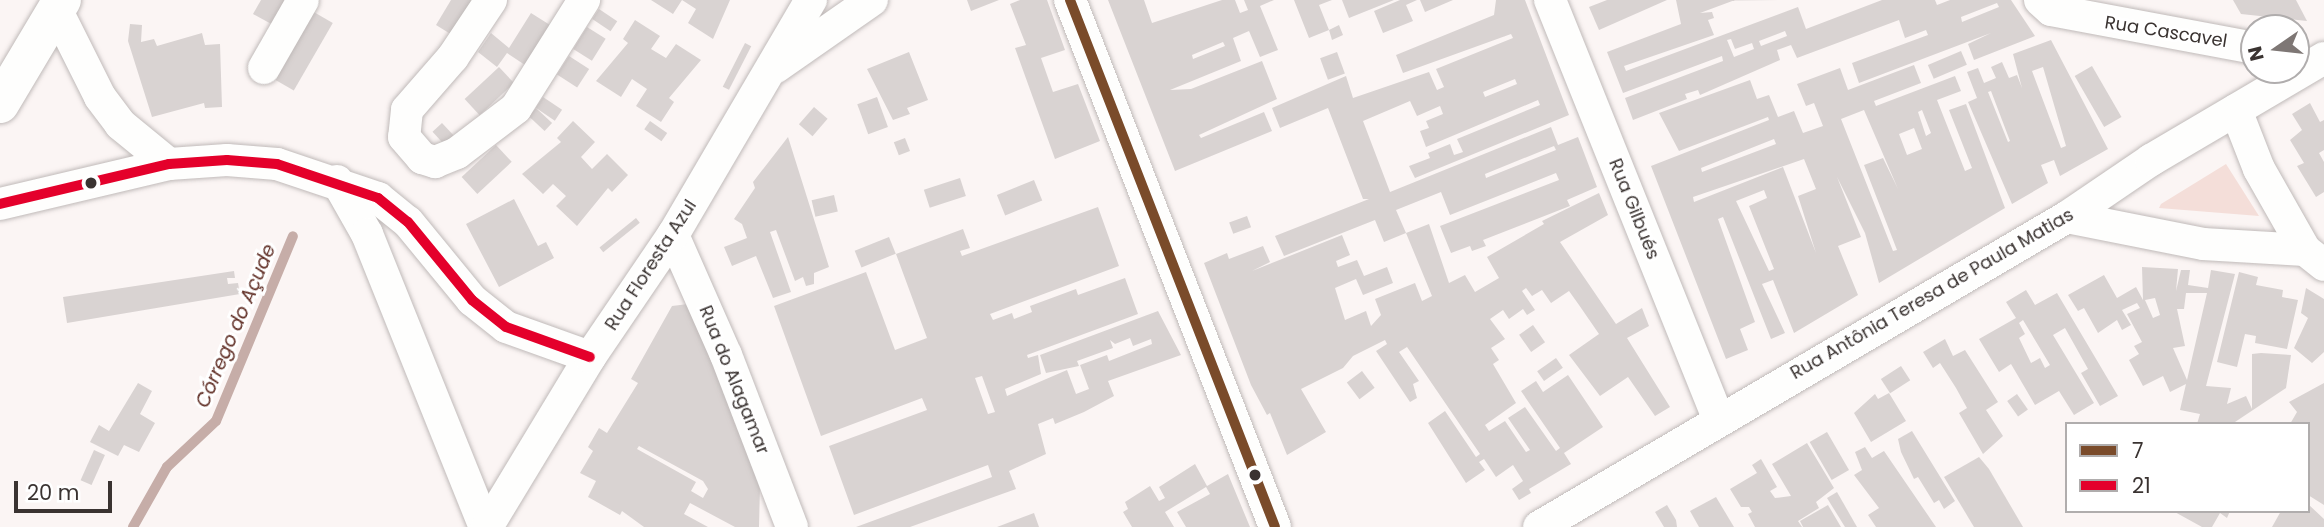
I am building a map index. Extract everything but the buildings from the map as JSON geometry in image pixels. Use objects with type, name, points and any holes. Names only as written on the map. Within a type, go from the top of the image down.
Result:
[{"type":"main road","points":[[0,104],[59,5]]},
{"type":"street","points":[[264,68],[303,0]]},
{"type":"street","points":[[492,0],[453,57],[407,110],[404,137],[422,158],[435,162],[457,153],[516,108],[584,0]]},
{"type":"street","name":"Rua Floresta Azul","points":[[486,527],[590,357],[673,235],[811,0]]},
{"type":"street","points":[[766,74],[872,0]]},
{"type":"street","points":[[1070,0],[1275,527]]},
{"type":"street","name":"Rua Gilbués","points":[[1550,0],[1718,418]]},
{"type":"street","name":"Rua Cascavel","points":[[2040,0],[2051,10],[2064,13],[2240,45]]},
{"type":"street","points":[[59,5],[100,97],[120,124],[169,164]]},
{"type":"street","name":"Rua Antônia Teresa de Paula Matias","points":[[1539,527],[1718,418],[2067,217],[2311,61]]},
{"type":"street","points":[[2236,110],[2259,169],[2315,258]]},
{"type":"street","points":[[0,204],[169,164],[227,160],[277,164],[337,181],[378,198],[408,222],[472,300],[506,327],[590,357]]},
{"type":"street","points":[[337,181],[367,234],[486,527]]},
{"type":"street","points":[[2067,217],[2203,244],[2315,258]]},
{"type":"street","name":"Rua do Alagamar","points":[[673,235],[726,355],[792,527]]},
{"type":"shaded area","points":[[2226,164],[2259,216],[2159,208],[2161,204]]},
{"type":"waterway","name":"Córrego do Açude","points":[[133,527],[167,467],[216,421],[293,236]]},
{"type":"transit line","name":"7","points":[[1070,0],[1275,527]]},
{"type":"transit line","name":"21","points":[[0,204],[169,164],[227,160],[277,164],[378,198],[408,222],[472,300],[506,327],[590,357]]}]
